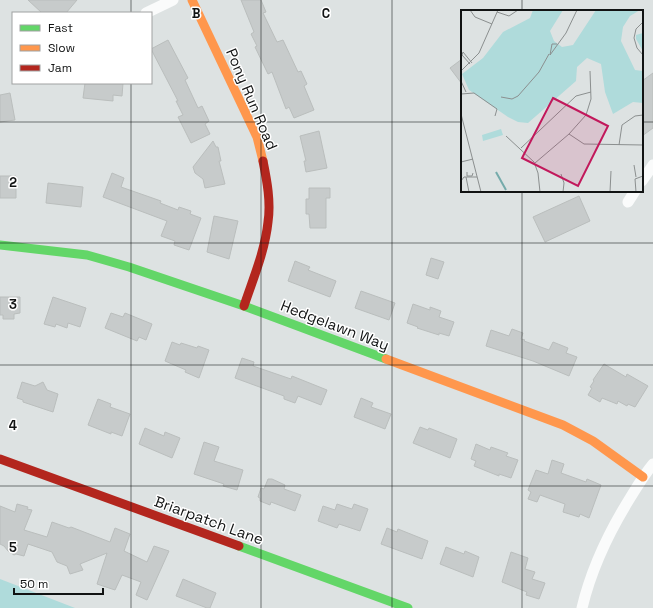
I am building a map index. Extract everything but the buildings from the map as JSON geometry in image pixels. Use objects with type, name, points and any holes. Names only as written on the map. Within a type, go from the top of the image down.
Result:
[{"type":"street","points":[[148,12],[173,0]]},
{"type":"street","name":"Pony Run Road","points":[[192,0],[257,137],[268,180],[269,216],[267,232],[261,257],[244,306]]},
{"type":"street","points":[[643,180],[653,165]]},
{"type":"street","points":[[628,202],[634,192]]},
{"type":"street","name":"Hedgelawn Way","points":[[0,245],[87,254],[129,266],[244,306],[563,425],[593,441],[643,477]]},
{"type":"street","name":"Briarpatch Lane","points":[[0,459],[408,608]]},
{"type":"street","points":[[582,608],[598,558],[605,542],[643,477],[653,464]]},
{"type":"shaded area","points":[[0,579],[75,608],[0,608]]},
{"type":"traffic: fast","points":[[0,245],[87,255],[129,267],[244,306],[386,359]]},
{"type":"traffic: fast","points":[[239,546],[408,608]]},
{"type":"traffic: slow","points":[[192,0],[257,137],[263,161]]},
{"type":"traffic: slow","points":[[386,359],[563,425],[593,441],[643,477]]},
{"type":"traffic: jam","points":[[244,306],[255,275],[268,222],[269,199],[263,161]]},
{"type":"traffic: jam","points":[[0,459],[239,546]]}]
